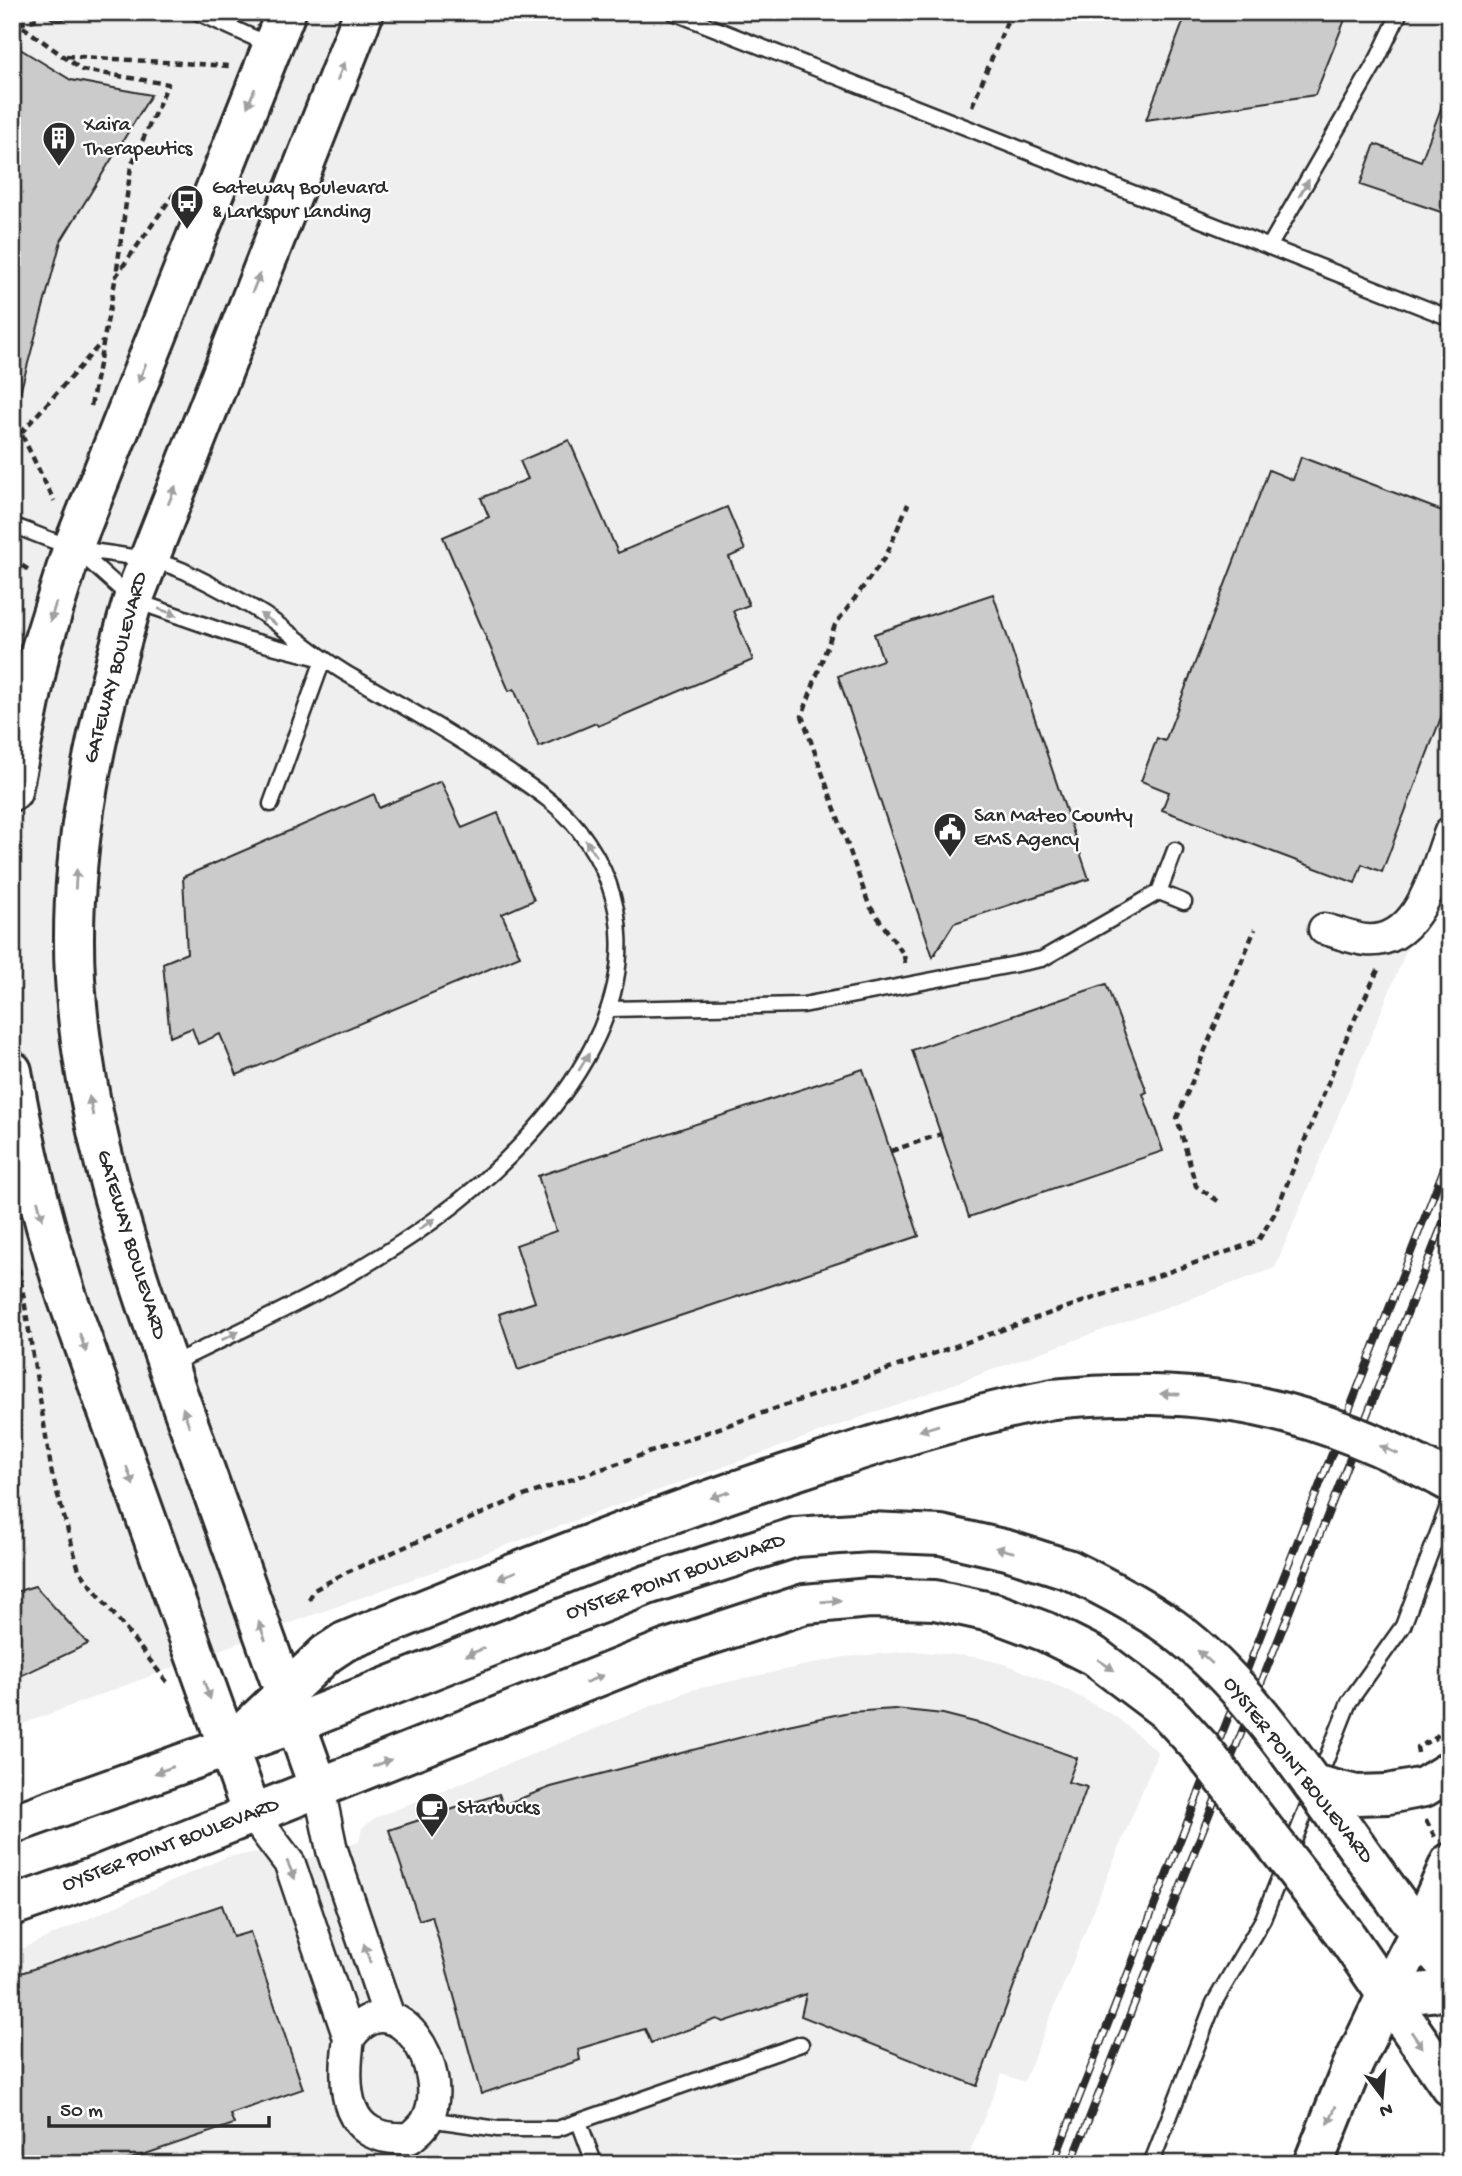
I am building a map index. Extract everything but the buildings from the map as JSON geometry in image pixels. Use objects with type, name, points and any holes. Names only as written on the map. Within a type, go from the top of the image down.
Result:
[{"type":"main road","name":"GATEWAY BOULEVARD","points":[[319,1788],[168,1365],[101,1160],[84,1070],[75,977],[75,881],[87,780],[107,688],[133,600],[364,12]]},
{"type":"main road","points":[[12,791],[40,652],[73,547],[279,29]]},
{"type":"main road","points":[[12,1072],[18,1144],[67,1297],[252,1814]]},
{"type":"main road","points":[[12,1824],[228,1747],[291,1709],[326,1654],[344,1642],[598,1539],[874,1445],[995,1410],[1054,1399],[1118,1393],[1182,1394],[1244,1403],[1303,1417],[1356,1436],[1450,1482]]},
{"type":"main road","name":"OYSTER POINT BOULEVARD","points":[[291,1709],[736,1554],[796,1537],[869,1532],[941,1535],[1007,1550],[1070,1570],[1127,1599],[1174,1629],[1212,1663],[1312,1784],[1419,1933],[1450,1969]]},
{"type":"main road","name":"OYSTER POINT BOULEVARD","points":[[12,1906],[92,1878],[670,1648],[805,1604],[870,1598],[934,1600],[995,1613],[1046,1632],[1094,1656],[1168,1712],[1200,1746],[1343,1933],[1450,2086]]},
{"type":"main road","points":[[1312,1784],[1356,1795],[1388,1794],[1424,1787],[1450,1771]]},
{"type":"main road","points":[[1313,2164],[1352,2067],[1419,1933],[1450,1863]]},
{"type":"main road","points":[[1386,1996],[1450,1990]]},
{"type":"street","points":[[1324,929],[1368,941],[1392,935],[1413,921],[1450,832]]},
{"type":"street","points":[[319,1788],[332,1850],[389,2017]]},
{"type":"street","points":[[252,1814],[290,1864],[349,2038],[346,2066],[348,2092],[354,2112],[367,2132],[389,2140],[410,2138],[428,2119],[434,2093],[431,2066],[418,2040],[403,2024],[389,2017],[370,2018],[358,2026],[349,2038]]},
{"type":"lane","points":[[197,12],[279,29]]},
{"type":"lane","points":[[673,12],[1450,318]]},
{"type":"lane","points":[[1269,247],[1372,69],[1400,12]]},
{"type":"lane","points":[[12,525],[73,547],[148,558],[183,571],[265,616],[323,660],[473,747],[538,791],[576,826],[604,866],[619,911],[621,961],[609,1009],[588,1055],[559,1100],[495,1170],[433,1221],[362,1267],[299,1302],[168,1365]]},
{"type":"lane","points":[[73,547],[133,600],[245,639],[323,660]]},
{"type":"lane","points":[[271,804],[323,660]]},
{"type":"lane","points":[[609,1009],[803,1006],[1042,960],[1159,892],[1175,850]]},
{"type":"lane","points":[[1159,892],[1184,902]]},
{"type":"lane","points":[[1151,2164],[1214,2003],[1263,1919],[1349,1702],[1403,1626],[1450,1501]]},
{"type":"lane","points":[[428,2119],[498,2129],[557,2129],[801,2043]]},
{"type":"lane","points":[[579,2122],[592,2157]]},
{"type":"path","points":[[964,127],[1011,12]]},
{"type":"path","points":[[12,26],[19,24],[82,70],[168,84],[131,166],[116,276],[88,419]]},
{"type":"path","points":[[64,56],[240,67]]},
{"type":"path","points":[[116,276],[178,188]]},
{"type":"path","points":[[21,433],[103,341]]},
{"type":"path","points":[[12,430],[21,433],[59,512]]},
{"type":"path","points":[[908,504],[886,555],[835,625],[802,716],[869,905],[904,955],[908,985]]},
{"type":"path","points":[[13,560],[34,574]]},
{"type":"path","points":[[1218,1201],[1196,1186],[1177,1118],[1255,929]]},
{"type":"path","points":[[309,1600],[314,1590],[345,1573],[518,1498],[1258,1241],[1276,1211],[1392,935]]},
{"type":"path","points":[[891,1151],[941,1134]]},
{"type":"path","points":[[16,1242],[17,1268],[52,1474],[79,1570],[168,1683]]},
{"type":"shaded area","points":[[12,12],[1450,12],[1450,845],[1275,1268],[302,1619],[12,1728]]},
{"type":"shaded area","points":[[915,1651],[976,1657],[1008,1665],[1065,1689],[1115,1716],[1158,1752],[1024,2082],[1002,2074],[965,2164],[12,2164],[12,1953],[226,1857],[259,1852],[290,1864],[359,1842],[362,1828],[375,1818],[691,1690],[844,1657]]},
{"type":"railway","points":[[1053,2164],[1450,1153]]},
{"type":"railway","points":[[1071,2164],[1450,1205]]},
{"type":"place","name":"Xaira Therapeutics","points":[[59,168]]},
{"type":"place","name":"Gateway Boulevard & Larkspur Landing","points":[[187,231]]},
{"type":"place","name":"San Mateo County EMS Agency","points":[[950,859]]},
{"type":"place","name":"Starbucks","points":[[432,1839]]}]
